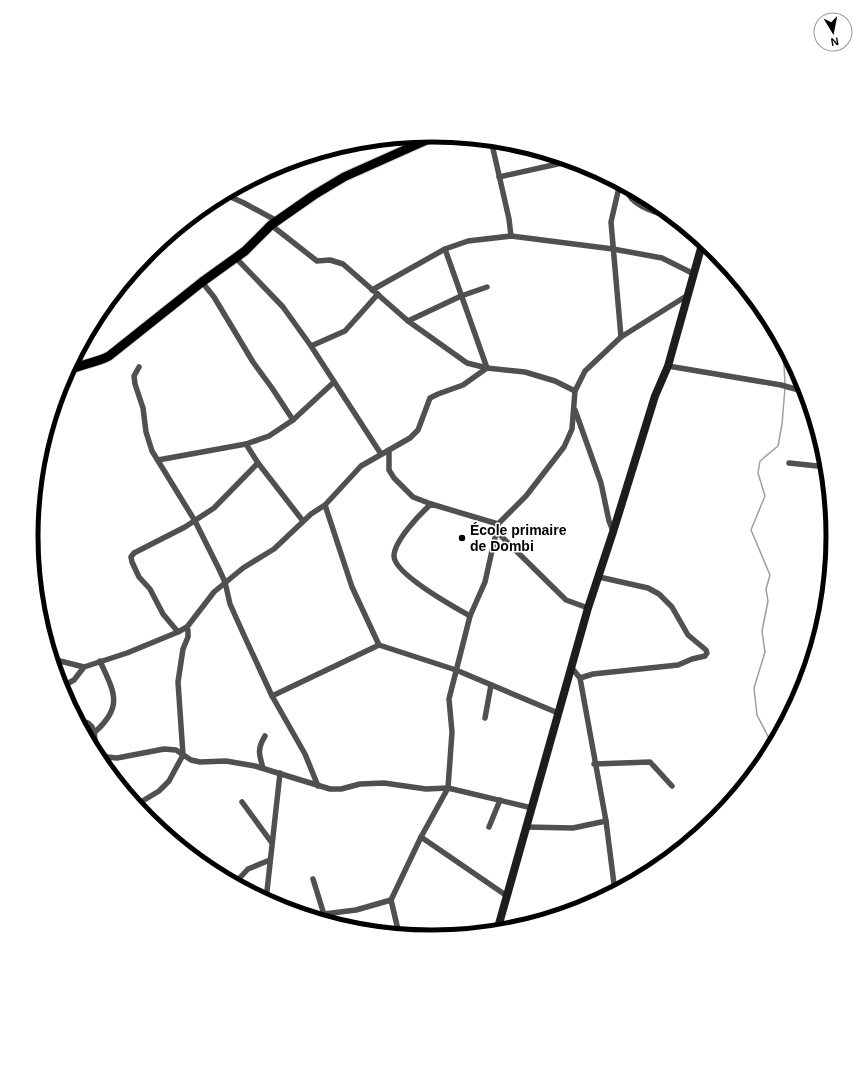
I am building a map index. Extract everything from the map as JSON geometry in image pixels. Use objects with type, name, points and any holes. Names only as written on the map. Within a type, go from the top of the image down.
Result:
[{"type":"main road","points":[[76,368],[99,361],[109,356],[202,282],[246,251],[274,223],[314,194],[344,177],[421,142]]},
{"type":"street","points":[[493,146],[509,219],[510,236]]},
{"type":"street","points":[[500,177],[561,163]]},
{"type":"street","points":[[620,189],[611,222],[621,337]]},
{"type":"street","points":[[628,193],[633,200],[642,206],[657,212]]},
{"type":"street","points":[[230,197],[244,203],[274,223],[317,261],[330,260],[343,264],[408,321],[467,363],[487,368],[525,372],[555,381],[575,391]]},
{"type":"street","points":[[372,290],[445,249],[468,241],[510,236],[662,258],[694,274]]},
{"type":"street","points":[[499,925],[588,608],[613,532],[652,402],[668,366],[701,247]]},
{"type":"street","points":[[445,249],[487,368]]},
{"type":"street","points":[[236,258],[283,307],[311,346],[381,454]]},
{"type":"street","points":[[202,282],[214,297],[253,362],[293,420]]},
{"type":"street","points":[[408,321],[462,296],[487,287]]},
{"type":"street","points":[[311,346],[345,330],[378,294]]},
{"type":"street","points":[[398,929],[391,900],[421,837],[448,788],[452,732],[449,699],[470,616],[485,582],[498,524],[526,496],[564,447],[572,429],[575,391],[585,370],[621,337],[688,295]]},
{"type":"street","points":[[668,366],[781,385],[799,390]]},
{"type":"street","points":[[139,367],[134,376],[135,384],[143,408],[148,442],[195,520],[225,582],[230,604],[272,696],[305,754],[318,786]]},
{"type":"street","points":[[67,684],[74,680],[84,667],[127,653],[187,627],[214,592],[243,568],[274,549],[311,514],[325,505],[360,466],[410,438],[418,430],[430,398],[463,385],[487,368]]},
{"type":"street","points":[[158,460],[246,444],[269,436],[293,420],[334,382]]},
{"type":"street","points":[[574,408],[600,483],[613,532]]},
{"type":"street","points":[[246,444],[258,463],[303,521]]},
{"type":"street","points":[[389,450],[389,470],[394,478],[413,497],[431,504],[498,524]]},
{"type":"street","points":[[789,462],[820,466]]},
{"type":"street","points":[[178,632],[163,614],[150,589],[139,577],[131,557],[134,553],[185,527],[214,508],[258,463]]},
{"type":"street","points":[[431,504],[410,525],[395,551],[394,558],[397,564],[422,587],[470,616]]},
{"type":"street","points":[[325,505],[352,587],[379,645]]},
{"type":"street","points":[[496,531],[566,600],[588,608]]},
{"type":"street","points":[[580,678],[592,674],[678,665],[692,659],[705,656],[707,653],[706,650],[688,634],[672,607],[659,594],[648,588],[598,577]]},
{"type":"street","points":[[141,802],[159,791],[168,781],[183,755],[178,682],[183,649],[188,637],[187,627]]},
{"type":"street","points":[[272,696],[379,645],[456,670],[558,713]]},
{"type":"street","points":[[58,661],[84,667]]},
{"type":"street","points":[[95,732],[105,723],[112,713],[114,702],[113,689],[100,661]]},
{"type":"street","points":[[571,668],[580,678],[594,764],[606,821],[614,886]]},
{"type":"street","points":[[485,718],[491,685]]},
{"type":"street","points":[[85,722],[90,724],[95,732],[95,739]]},
{"type":"street","points":[[263,768],[259,752],[260,744],[265,736]]},
{"type":"street","points":[[104,756],[117,758],[164,749],[176,750],[192,760],[200,762],[226,761],[263,768],[330,789],[341,789],[360,784],[384,783],[426,789],[448,788],[532,808]]},
{"type":"street","points":[[594,764],[650,762],[672,786]]},
{"type":"street","points":[[267,894],[280,773]]},
{"type":"street","points":[[489,827],[500,800]]},
{"type":"street","points":[[242,802],[272,843]]},
{"type":"street","points":[[526,827],[573,828],[606,821]]},
{"type":"street","points":[[421,837],[507,896]]},
{"type":"street","points":[[238,880],[248,869],[270,860]]},
{"type":"street","points":[[313,879],[324,914],[356,910],[391,900]]},
{"type":"waterway","points":[[784,357],[785,384]]},
{"type":"waterway","points":[[770,740],[757,715],[754,688],[765,652],[762,631],[768,601],[766,589],[770,575],[751,530],[765,496],[758,473],[760,461],[778,446],[782,424],[785,388]]},
{"type":"place","name":"École primaire de Dombi","points":[[462,538]]}]
